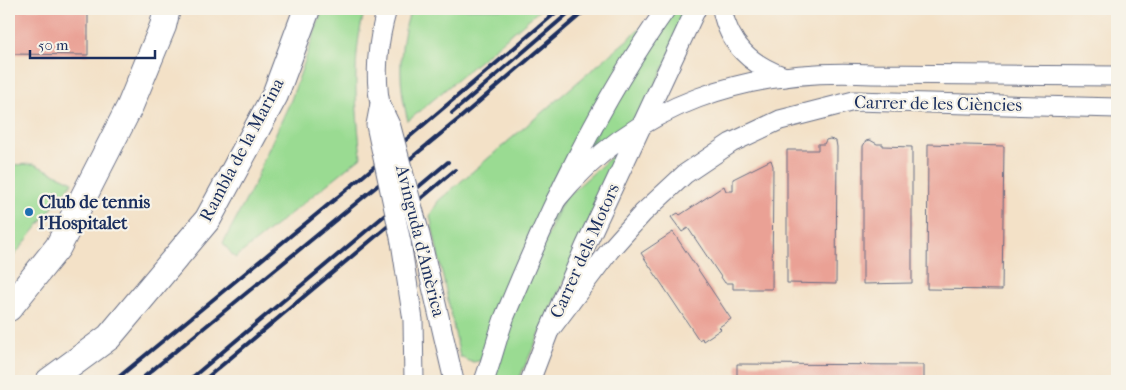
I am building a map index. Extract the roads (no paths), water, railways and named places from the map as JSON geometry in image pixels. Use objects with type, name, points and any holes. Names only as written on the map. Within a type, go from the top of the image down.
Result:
[{"type":"street","points":[[9,308],[58,246],[130,106],[167,9]]},
{"type":"street","name":"Rambla de la Marina","points":[[49,381],[109,337],[208,219],[274,95],[307,9]]},
{"type":"street","name":"Avinguda d'Amèrica","points":[[387,9],[378,49],[377,64],[380,104],[376,125],[400,242],[413,320],[414,381]]},
{"type":"street","name":"Carrer dels Motors","points":[[453,377],[485,379],[505,318],[556,200],[594,124],[666,9]]},
{"type":"street","name":"Carrer dels Motors","points":[[530,381],[585,247],[696,9]]},
{"type":"street","name":"Carrer de les Ciències","points":[[722,9],[730,33],[742,51],[759,66],[786,77]]},
{"type":"street","name":"Carrer de les Ciències","points":[[644,122],[673,107],[703,95],[736,86],[786,77],[846,72],[1117,76]]},
{"type":"street","name":"Carrer de les Ciències","points":[[549,331],[610,250],[643,212],[685,174],[731,143],[780,120],[854,101],[1117,108]]},
{"type":"street","name":"Avinguda d'Amèrica","points":[[380,104],[391,127],[419,231],[453,377]]},
{"type":"street","name":"Carrer dels Motors","points":[[556,200],[582,172],[644,122]]},
{"type":"railway","points":[[114,381],[362,177],[560,9]]},
{"type":"railway","points":[[452,113],[573,9]]},
{"type":"railway","points":[[139,381],[460,118],[587,9]]},
{"type":"railway","points":[[188,381],[448,162]]},
{"type":"railway","points":[[203,381],[455,170]]},
{"type":"place","name":"Club de tennis l'Hospitalet","points":[[29,212]]}]
